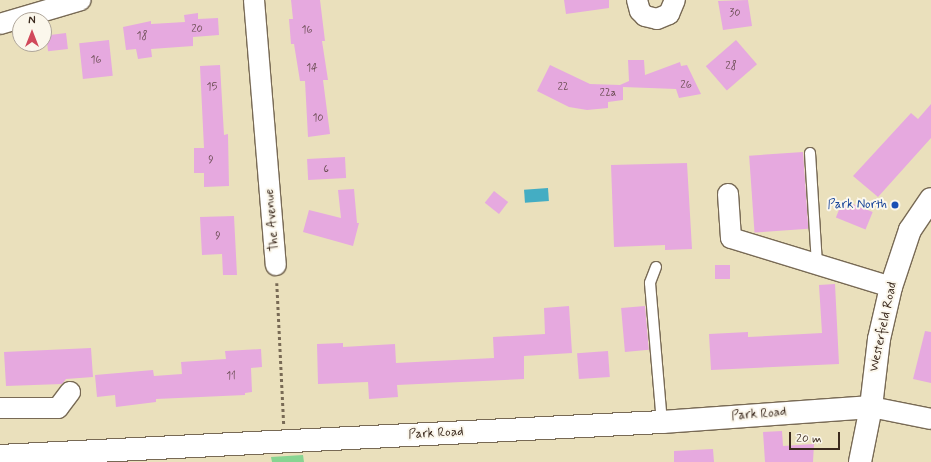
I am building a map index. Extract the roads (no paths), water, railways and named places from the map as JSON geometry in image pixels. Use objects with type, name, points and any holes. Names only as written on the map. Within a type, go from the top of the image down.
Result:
[{"type":"street","points":[[0,24],[81,0]]},
{"type":"street","name":"The Avenue","points":[[254,0],[276,265]]},
{"type":"street","points":[[637,0],[645,16],[657,19],[669,14],[675,0]]},
{"type":"street","points":[[728,194],[731,238],[891,287]]},
{"type":"street","name":"Westerfield Road","points":[[860,462],[871,407],[875,360],[891,287],[910,230],[931,199]]},
{"type":"street","points":[[0,408],[58,408],[70,392]]},
{"type":"street","points":[[871,407],[931,419]]},
{"type":"street","name":"Park Road","points":[[0,456],[662,422],[871,407]]},
{"type":"lane","points":[[810,153],[818,265]]},
{"type":"lane","points":[[656,266],[650,283],[662,422]]},
{"type":"water","points":[[548,188],[549,201],[525,203],[524,190]]},
{"type":"place","name":"Park North","points":[[895,205]]}]
